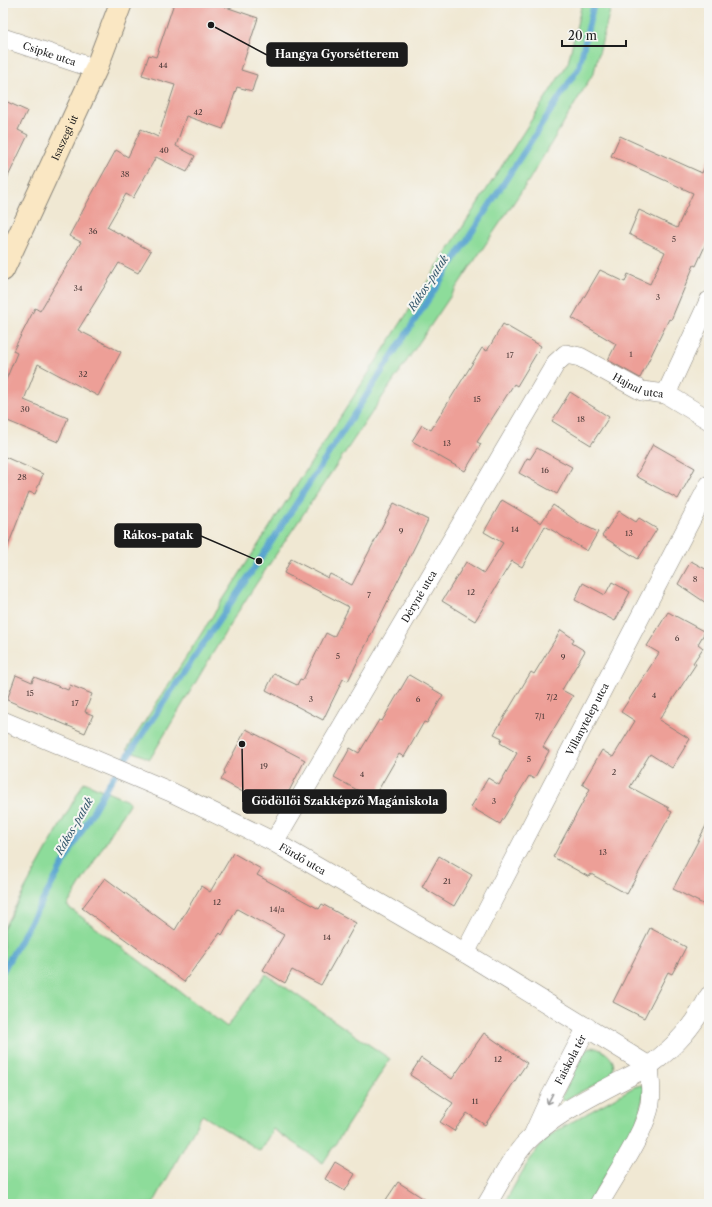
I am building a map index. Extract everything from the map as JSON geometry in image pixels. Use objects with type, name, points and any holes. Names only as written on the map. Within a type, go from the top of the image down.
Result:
[{"type":"main road","name":"Isaszegi út","points":[[3,270],[96,68],[121,3]]},
{"type":"street","name":"Csipke utca","points":[[3,38],[96,68]]},
{"type":"street","points":[[666,394],[709,301]]},
{"type":"street","name":"Hajnal utca","points":[[566,354],[580,357],[642,391],[666,394],[709,420]]},
{"type":"street","name":"Déryné utca","points":[[274,842],[556,363],[566,354]]},
{"type":"street","name":"Villanytelep utca","points":[[465,953],[709,485]]},
{"type":"street","name":"Fürdő utca","points":[[3,721],[133,775],[274,842],[465,953],[587,1027]]},
{"type":"street","points":[[599,1204],[647,1116],[651,1097],[649,1066],[675,1046],[694,1024],[709,996]]},
{"type":"street","name":"Faiskola tér","points":[[487,1204],[516,1157],[532,1137],[559,1116],[649,1066],[587,1027],[548,1102],[532,1137]]},
{"type":"green space","points":[[582,3],[612,3],[594,72],[529,180],[256,584],[232,621],[150,759],[127,749],[568,63]]},
{"type":"green space","points":[[84,782],[130,802],[67,906],[227,1027],[266,974],[390,1059],[323,1163],[273,1129],[260,1151],[202,1115],[153,1204],[3,1204],[3,929]]},
{"type":"green space","points":[[590,1047],[601,1050],[610,1058],[614,1067],[612,1073],[607,1078],[563,1101],[562,1096],[585,1051]]},
{"type":"green space","points":[[641,1085],[645,1087],[638,1121],[588,1204],[504,1204],[533,1156],[547,1139],[556,1131],[634,1087]]},
{"type":"building","points":[[174,3],[214,3],[258,18],[241,70],[257,75],[252,91],[237,87],[223,129],[186,116],[176,146],[195,156],[187,172],[156,157],[133,198],[126,194],[107,227],[151,251],[138,273],[119,263],[78,330],[121,352],[98,396],[38,364],[24,400],[68,418],[58,442],[3,419],[3,387],[17,353],[13,351],[35,308],[40,311],[81,242],[69,236],[116,150],[128,157],[141,129],[158,137],[175,85],[142,75],[149,55],[156,57]]},
{"type":"building","points":[[3,100],[27,111],[18,130],[28,135],[3,187]]},
{"type":"building","points":[[620,136],[702,173],[709,157],[709,237],[696,266],[694,265],[671,320],[669,319],[640,378],[608,360],[616,344],[572,318],[600,270],[625,282],[628,274],[650,284],[665,252],[629,234],[639,210],[677,228],[693,193],[611,156]]},
{"type":"building","points":[[503,324],[541,346],[517,386],[514,384],[477,442],[481,444],[465,471],[412,441],[422,425],[431,430],[482,348],[487,351]]},
{"type":"building","points":[[570,392],[609,417],[591,445],[552,421]]},
{"type":"building","points":[[653,444],[695,468],[678,499],[636,476]]},
{"type":"building","points":[[537,448],[572,467],[557,494],[519,473],[527,458],[530,459]]},
{"type":"building","points":[[3,456],[43,474],[35,494],[29,492],[4,556]]},
{"type":"building","points":[[502,500],[541,523],[553,505],[581,524],[598,532],[587,551],[545,526],[522,567],[512,561],[475,621],[442,601],[466,562],[484,573],[503,543],[484,532]]},
{"type":"building","points":[[394,503],[428,520],[348,681],[343,679],[323,720],[266,690],[274,674],[297,685],[300,679],[303,680],[326,633],[334,637],[349,607],[284,573],[291,559],[328,578],[330,574],[352,585]]},
{"type":"building","points":[[619,511],[636,522],[639,518],[657,529],[638,559],[602,536]]},
{"type":"building","points":[[691,561],[709,571],[709,605],[678,584]]},
{"type":"building","points":[[612,582],[630,592],[615,621],[575,600],[583,583],[605,595]]},
{"type":"building","points":[[668,612],[705,632],[698,644],[703,648],[693,663],[696,664],[659,720],[690,739],[672,768],[650,754],[630,787],[669,808],[668,810],[672,812],[627,894],[591,874],[589,877],[553,857],[590,789],[582,784],[602,750],[613,757],[635,721],[621,712],[659,653],[647,646]]},
{"type":"building","points":[[561,630],[574,639],[572,643],[585,651],[562,690],[573,696],[543,747],[549,751],[534,779],[529,776],[500,824],[471,807],[488,778],[499,785],[517,753],[500,743],[502,738],[494,734],[531,672],[534,674]]},
{"type":"building","points":[[16,675],[32,682],[34,677],[68,690],[70,685],[92,694],[85,712],[93,715],[85,733],[7,700]]},
{"type":"building","points":[[409,675],[443,695],[427,723],[424,722],[404,757],[399,754],[373,799],[334,777],[350,748],[359,753],[379,720],[382,721]]},
{"type":"building","points":[[246,729],[305,760],[285,799],[283,798],[279,806],[270,801],[269,803],[262,800],[261,802],[221,780],[225,772],[224,771]]},
{"type":"building","points":[[709,820],[709,907],[673,889]]},
{"type":"building","points":[[233,853],[261,869],[257,875],[319,909],[322,904],[356,923],[321,985],[292,970],[285,983],[263,970],[284,935],[237,909],[222,935],[220,933],[184,982],[82,908],[105,878],[175,930],[201,886],[210,892]]},
{"type":"building","points":[[439,856],[472,875],[454,906],[422,887]]},
{"type":"building","points":[[650,928],[686,947],[672,974],[668,972],[644,1018],[613,1002]]},
{"type":"building","points":[[484,1033],[527,1063],[485,1125],[467,1113],[454,1131],[440,1122],[453,1103],[410,1075],[421,1058],[452,1079]]},
{"type":"building","points":[[335,1162],[355,1174],[345,1191],[325,1179]]},
{"type":"building","points":[[398,1182],[432,1204],[383,1204]]},
{"type":"waterway","name":"Rákos-patak","points":[[3,971],[106,788],[259,561],[579,67],[594,3]]},
{"type":"place","name":"Hangya Gyorsétterem","points":[[211,25]]},
{"type":"place","name":"Rákos-patak","points":[[259,561]]},
{"type":"place","name":"Gödöllői Szakképző Magániskola","points":[[242,744]]}]
